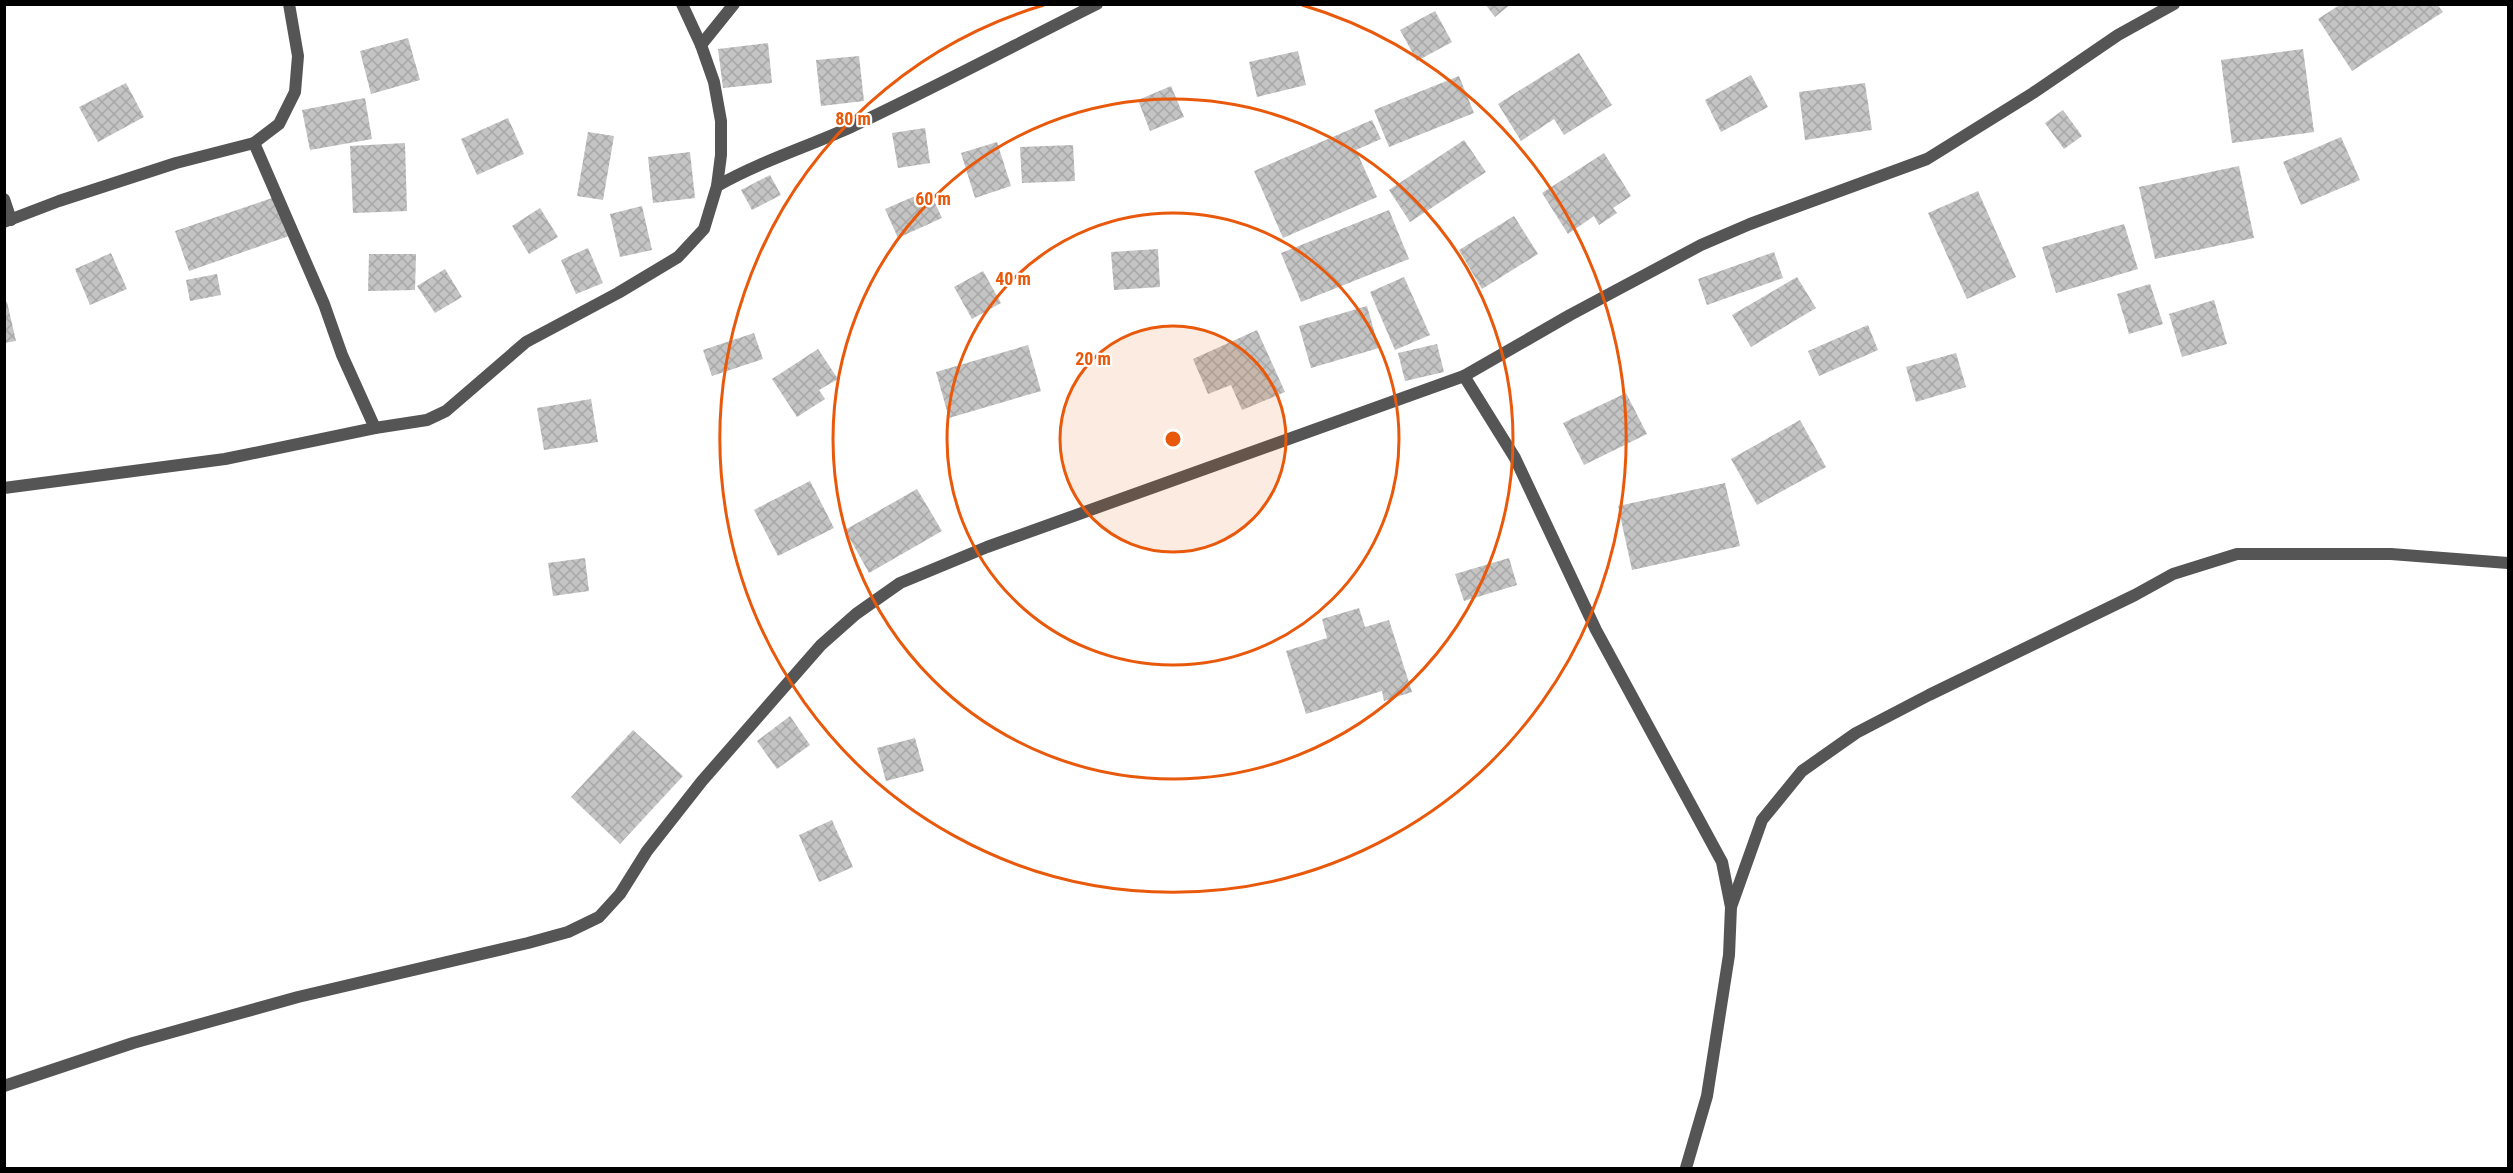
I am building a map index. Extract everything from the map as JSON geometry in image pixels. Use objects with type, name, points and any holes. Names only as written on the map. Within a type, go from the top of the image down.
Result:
[{"type":"street","points":[[4,199],[8,221],[58,201],[166,167],[254,143],[279,124],[295,92],[298,56],[289,4]]},
{"type":"street","points":[[4,488],[225,459],[375,428],[427,420],[446,411],[526,342],[618,293],[678,257],[704,229],[717,186],[721,154],[721,121],[714,82],[701,45],[682,4]]},
{"type":"street","points":[[701,45],[734,4]]},
{"type":"street","points":[[717,186],[741,172],[818,142],[923,93],[1097,4]]},
{"type":"street","points":[[4,1086],[133,1043],[298,997],[528,943],[568,932],[599,917],[620,894],[647,851],[702,781],[821,645],[856,614],[900,583],[987,547],[1464,376],[1570,315],[1701,245],[1750,224],[1927,159],[2033,93],[2118,35],[2174,4]]},
{"type":"street","points":[[254,143],[324,304],[342,355],[375,428]]},
{"type":"street","points":[[1464,376],[1515,458],[1596,630],[1722,862],[1731,907],[1729,955],[1707,1095],[1686,1168]]},
{"type":"street","points":[[1731,907],[1762,819],[1802,771],[1856,733],[1929,694],[2174,574],[2237,554],[2391,554],[2508,563]]},
{"type":"building","points":[[1485,4],[1511,4],[1495,17]]},
{"type":"building","points":[[2341,4],[2437,4],[2443,12],[2352,71],[2318,19]]},
{"type":"building","points":[[1435,11],[1452,42],[1417,61],[1400,30]]},
{"type":"building","points":[[408,38],[420,80],[371,94],[360,51]]},
{"type":"building","points":[[768,43],[772,83],[723,88],[718,49]]},
{"type":"building","points":[[2303,49],[2314,132],[2232,143],[2221,60]]},
{"type":"building","points":[[1298,51],[1306,85],[1257,97],[1249,62]]},
{"type":"building","points":[[1579,53],[1612,105],[1564,135],[1554,119],[1521,141],[1498,104]]},
{"type":"building","points":[[859,56],[864,101],[821,106],[816,60]]},
{"type":"building","points":[[1751,75],[1768,107],[1721,132],[1705,100]]},
{"type":"building","points":[[1459,76],[1474,113],[1389,147],[1374,110]]},
{"type":"building","points":[[126,83],[144,117],[98,142],[79,107]]},
{"type":"building","points":[[1865,83],[1872,130],[1805,140],[1799,92]]},
{"type":"building","points":[[1171,86],[1184,117],[1150,131],[1138,100]]},
{"type":"building","points":[[365,98],[372,139],[310,150],[302,110]]},
{"type":"building","points":[[2063,110],[2082,136],[2064,149],[2045,123]]},
{"type":"building","points":[[508,118],[524,154],[477,175],[461,139]]},
{"type":"building","points":[[1372,120],[1381,139],[1356,150],[1377,197],[1283,238],[1254,171]]},
{"type":"building","points":[[925,128],[930,163],[898,168],[892,133]]},
{"type":"building","points":[[588,132],[614,136],[603,200],[577,196]]},
{"type":"building","points":[[2341,137],[2360,180],[2301,205],[2283,162]]},
{"type":"building","points":[[1464,140],[1486,172],[1410,222],[1389,190]]},
{"type":"building","points":[[997,142],[1011,186],[975,198],[961,153]]},
{"type":"building","points":[[405,143],[407,211],[353,213],[350,146]]},
{"type":"building","points":[[1073,145],[1075,181],[1022,183],[1020,147]]},
{"type":"building","points":[[690,152],[695,198],[653,203],[648,157]]},
{"type":"building","points":[[1604,153],[1631,196],[1613,208],[1617,213],[1599,225],[1594,216],[1568,234],[1542,193]]},
{"type":"building","points":[[2239,166],[2254,238],[2155,259],[2139,187]]},
{"type":"building","points":[[770,175],[781,195],[752,210],[741,190]]},
{"type":"building","points":[[929,190],[942,218],[898,238],[885,209]]},
{"type":"building","points":[[1978,191],[2016,277],[1967,299],[1928,213]]},
{"type":"building","points":[[275,197],[289,236],[189,271],[175,231]]},
{"type":"building","points":[[642,206],[652,250],[620,257],[610,214]]},
{"type":"building","points":[[540,208],[558,237],[529,254],[512,226]]},
{"type":"building","points":[[1389,210],[1409,259],[1301,302],[1281,253]]},
{"type":"building","points":[[1514,216],[1538,254],[1482,289],[1459,250]]},
{"type":"building","points":[[2124,224],[2138,269],[2056,293],[2042,247]]},
{"type":"building","points":[[588,248],[603,283],[576,294],[561,260]]},
{"type":"building","points":[[1158,249],[1160,287],[1114,290],[1111,252]]},
{"type":"building","points":[[1774,252],[1783,278],[1707,305],[1698,279]]},
{"type":"building","points":[[111,253],[127,289],[90,305],[75,269]]},
{"type":"building","points":[[369,254],[416,254],[415,290],[368,291]]},
{"type":"building","points":[[445,269],[462,297],[435,313],[417,286]]},
{"type":"building","points":[[983,271],[1001,303],[972,319],[954,287]]},
{"type":"building","points":[[217,274],[221,295],[190,301],[186,280]]},
{"type":"building","points":[[1404,277],[1430,335],[1395,350],[1370,292]]},
{"type":"building","points":[[1797,277],[1816,308],[1751,347],[1732,315]]},
{"type":"building","points":[[2150,284],[2163,324],[2129,334],[2117,294]]},
{"type":"building","points":[[2214,300],[2227,344],[2182,357],[2169,314]]},
{"type":"building","points":[[4,302],[7,302],[16,341],[4,343]]},
{"type":"building","points":[[1367,306],[1379,348],[1311,368],[1299,326]]},
{"type":"building","points":[[1868,325],[1878,350],[1819,376],[1808,351]]},
{"type":"building","points":[[1257,330],[1285,392],[1242,410],[1231,385],[1208,394],[1193,359]]},
{"type":"building","points":[[754,333],[763,359],[712,376],[703,350]]},
{"type":"building","points":[[1437,344],[1444,372],[1405,381],[1398,353]]},
{"type":"building","points":[[1028,345],[1041,391],[949,418],[936,372]]},
{"type":"building","points":[[818,349],[838,379],[819,390],[825,399],[797,417],[772,379]]},
{"type":"building","points":[[1956,353],[1966,387],[1916,402],[1906,367]]},
{"type":"building","points":[[1626,393],[1647,434],[1584,465],[1563,423]]},
{"type":"building","points":[[591,399],[598,442],[544,450],[537,408]]},
{"type":"building","points":[[1800,420],[1826,467],[1757,505],[1731,459]]},
{"type":"building","points":[[810,481],[834,528],[778,556],[754,510]]},
{"type":"building","points":[[1725,483],[1740,546],[1632,570],[1618,506]]},
{"type":"building","points":[[917,489],[942,531],[869,573],[845,530]]},
{"type":"building","points":[[585,558],[589,591],[553,596],[548,563]]},
{"type":"building","points":[[1509,558],[1517,585],[1464,601],[1455,574]]},
{"type":"building","points":[[1359,608],[1365,627],[1389,620],[1412,692],[1384,701],[1382,691],[1306,714],[1286,651],[1327,638],[1322,619]]},
{"type":"building","points":[[790,716],[810,745],[777,769],[757,741]]},
{"type":"building","points":[[633,730],[683,776],[620,844],[571,797]]},
{"type":"building","points":[[915,738],[924,771],[886,781],[877,748]]},
{"type":"building","points":[[832,820],[853,867],[819,882],[799,835]]}]
